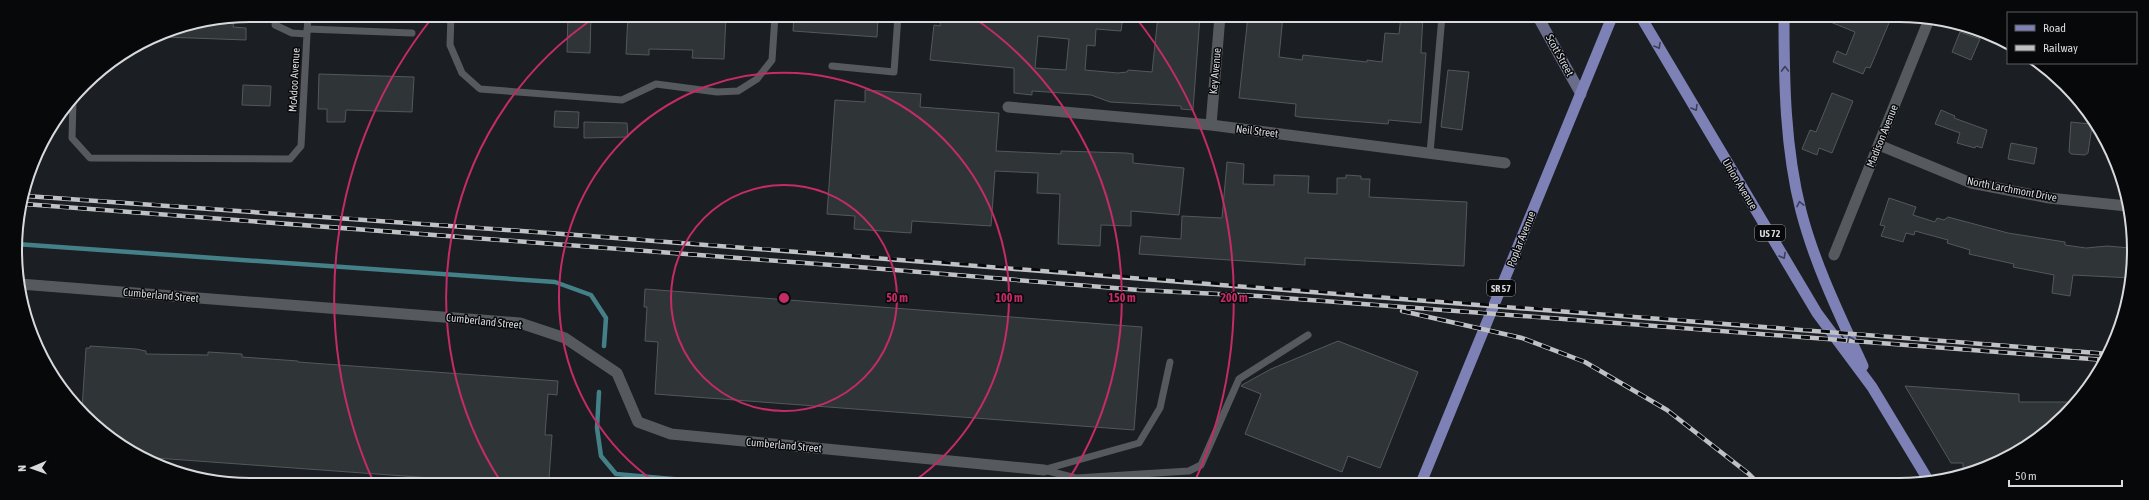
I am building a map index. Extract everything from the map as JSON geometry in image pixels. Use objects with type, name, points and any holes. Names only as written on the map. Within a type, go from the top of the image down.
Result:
[{"type":"main road","name":"Scott Street","points":[[1541,22],[1581,94]]},
{"type":"main road","name":"Poplar Avenue","points":[[1423,478],[1610,22]]},
{"type":"main road","name":"Union Avenue","points":[[1644,22],[1817,313],[1872,387],[1926,476]]},
{"type":"main road","points":[[1782,22],[1784,33]]},
{"type":"main road","name":"US 72","points":[[1784,22],[1784,33]]},
{"type":"main road","name":"Union Avenue","points":[[1784,33],[1785,106],[1796,189],[1808,237],[1836,308],[1872,387]]},
{"type":"street","name":"Key Avenue","points":[[1210,125],[1219,22]]},
{"type":"street","name":"Madison Avenue","points":[[1834,255],[1927,24]]},
{"type":"street","name":"Neil Street","points":[[1008,107],[1210,125],[1505,163]]},
{"type":"street","name":"North Larchmont Drive","points":[[1879,145],[1971,183],[2049,198],[2123,206]]},
{"type":"street","name":"Cumberland Street","points":[[25,284],[520,323],[565,338],[617,373],[638,422],[671,434],[1044,470]]},
{"type":"lane","points":[[276,22],[276,25],[292,33],[307,31],[412,33]]},
{"type":"lane","name":"McAdoo Avenue","points":[[73,107],[72,138],[90,158],[290,159],[302,146],[308,22]]},
{"type":"lane","points":[[450,22],[450,45],[462,73],[480,89],[622,100],[656,84],[717,92],[738,90],[757,79],[772,60],[775,22]]},
{"type":"lane","points":[[832,66],[894,72],[898,22]]},
{"type":"lane","points":[[1430,153],[1441,22]]},
{"type":"lane","points":[[1044,470],[1076,478],[1189,471],[1201,466],[1239,379],[1308,335]]},
{"type":"lane","points":[[1044,470],[1139,443],[1160,408],[1170,362]]},
{"type":"building","points":[[234,22],[233,27],[246,28],[246,40],[168,37],[206,26]]},
{"type":"building","points":[[568,22],[591,22],[590,53],[567,52]]},
{"type":"building","points":[[628,22],[726,22],[724,59],[692,58],[693,50],[649,49],[649,55],[626,54]]},
{"type":"building","points":[[794,22],[878,22],[877,37],[793,31]]},
{"type":"building","points":[[940,22],[1122,22],[1121,31],[1096,29],[1095,46],[1087,45],[1085,70],[1118,73],[1127,72],[1128,70],[1152,72],[1157,22],[1200,22],[1193,110],[1181,109],[1181,106],[1110,102],[1091,95],[1032,91],[1032,95],[1014,93],[1014,68],[930,60],[934,25],[940,26]],"holes":[[[1038,36],[1069,39],[1066,70],[1035,68]]]},
{"type":"building","points":[[1247,22],[1282,22],[1279,57],[1302,60],[1303,55],[1367,62],[1367,60],[1382,62],[1385,33],[1399,34],[1400,22],[1423,22],[1421,53],[1426,53],[1421,123],[1389,120],[1388,124],[1299,117],[1295,116],[1296,104],[1239,98]]},
{"type":"building","points":[[1830,22],[1889,23],[1870,68],[1866,67],[1863,74],[1833,62],[1837,51],[1846,55],[1855,32]]},
{"type":"building","points":[[1960,32],[1980,39],[1971,60],[1952,52]]},
{"type":"building","points":[[1448,70],[1469,72],[1462,130],[1441,127]]},
{"type":"building","points":[[319,74],[414,77],[412,112],[346,110],[345,122],[327,122],[327,109],[318,109]]},
{"type":"building","points":[[243,85],[271,86],[270,106],[242,105]]},
{"type":"building","points":[[865,90],[921,94],[920,107],[999,113],[996,151],[1061,154],[1061,151],[1126,153],[1133,154],[1133,163],[1184,168],[1179,215],[1131,211],[1131,226],[1101,225],[1100,246],[1058,244],[1060,194],[1037,193],[1038,173],[995,171],[991,226],[912,221],[911,233],[854,229],[855,216],[827,214],[835,100],[865,102]]},
{"type":"building","points":[[1832,93],[1853,101],[1832,153],[1819,148],[1817,155],[1802,149],[1810,130],[1816,132]]},
{"type":"building","points":[[1941,110],[1955,116],[1954,118],[1987,130],[1982,148],[1976,146],[1975,148],[1957,143],[1960,133],[1935,124]]},
{"type":"building","points":[[555,111],[579,112],[578,128],[554,127]]},
{"type":"building","points":[[584,122],[627,123],[628,137],[584,138]]},
{"type":"building","points":[[2071,122],[2090,124],[2092,128],[2088,153],[2085,155],[2071,154],[2069,152]]},
{"type":"building","points":[[2011,143],[2037,148],[2034,164],[2008,159]]},
{"type":"building","points":[[1227,162],[1244,164],[1243,184],[1274,185],[1274,175],[1309,176],[1308,193],[1337,194],[1337,178],[1346,178],[1346,175],[1361,176],[1361,179],[1370,179],[1369,197],[1467,202],[1464,266],[1305,258],[1305,265],[1139,254],[1141,236],[1181,239],[1182,216],[1222,218]]},
{"type":"building","points":[[1889,198],[1916,207],[1913,215],[1935,222],[1937,218],[1944,220],[1948,217],[2008,233],[2065,242],[2065,245],[2086,248],[2107,246],[2127,248],[2125,278],[2073,275],[2070,296],[2052,293],[2054,275],[2013,267],[2014,264],[1969,254],[1970,250],[1947,243],[1948,240],[1915,231],[1914,235],[1906,233],[1903,242],[1881,236],[1885,226],[1880,225]]},
{"type":"building","points":[[645,289],[1142,327],[1134,430],[655,394],[658,342],[645,341],[647,307],[644,307]]},
{"type":"building","points":[[1338,341],[1418,372],[1380,468],[1348,456],[1342,472],[1245,434],[1261,394],[1241,386],[1242,385],[1271,369]]},
{"type":"building","points":[[90,346],[136,349],[146,351],[146,354],[208,355],[208,352],[242,354],[242,357],[298,362],[558,381],[557,395],[548,394],[545,435],[552,435],[549,478],[432,478],[157,458],[123,440],[111,431],[82,404],[86,348],[90,348]]},
{"type":"building","points":[[1905,386],[2019,394],[2019,402],[2068,402],[2038,431],[2026,440],[2000,454],[1986,461],[1963,469],[1963,463],[1951,463]]},
{"type":"waterway","points":[[22,244],[555,282],[591,295],[606,318],[604,346]]},
{"type":"waterway","points":[[599,392],[597,428],[601,456],[616,474],[661,478]]},
{"type":"railway","points":[[29,196],[808,252],[2102,353]]},
{"type":"railway","points":[[26,204],[858,267],[1139,290],[1258,296],[2098,360]]},
{"type":"railway","points":[[1402,311],[1522,338],[1585,362],[1667,410],[1753,478]]}]
